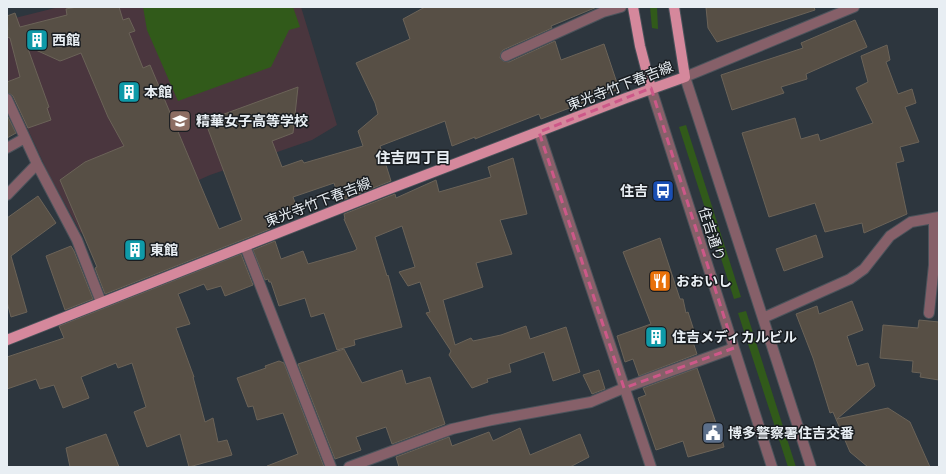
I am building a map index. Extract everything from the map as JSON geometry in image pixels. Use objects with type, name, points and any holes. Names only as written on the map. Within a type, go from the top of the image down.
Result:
[{"type":"main road","name":"住吉通り","points":[[633,7],[640,46],[652,88]]},
{"type":"main road","name":"住吉通り","points":[[674,7],[684,77]]},
{"type":"main road","name":"東光寺竹下春吉線","points":[[7,340],[245,246],[652,88],[684,77]]},
{"type":"street","points":[[506,56],[603,12],[620,7]]},
{"type":"street","points":[[684,77],[854,7]]},
{"type":"street","name":"住吉通り","points":[[684,77],[811,467]]},
{"type":"street","name":"住吉通り","points":[[652,88],[772,467]]},
{"type":"street","points":[[7,98],[37,164],[77,240],[101,302]]},
{"type":"street","points":[[539,132],[651,467]]},
{"type":"street","points":[[7,148],[25,138]]},
{"type":"street","points":[[7,195],[37,164]]},
{"type":"street","points":[[763,318],[850,279],[864,269],[890,236],[911,222],[936,217],[934,265],[929,313]]},
{"type":"street","points":[[245,246],[331,467]]},
{"type":"street","points":[[349,467],[452,429],[492,420],[591,402],[624,388],[734,348]]},
{"type":"highlighted area","points":[[651,88],[734,348],[624,388],[539,132]]},
{"type":"shaded area","name":"精華女子高等学校","points":[[59,7],[301,7],[337,125],[312,140],[210,175],[81,233],[48,173],[7,84],[7,20]]},
{"type":"green space","points":[[143,7],[293,7],[300,27],[289,30],[271,67],[178,101],[147,30]]},
{"type":"green space","points":[[650,7],[657,7],[658,29],[652,28]]},
{"type":"green space","points":[[686,125],[741,297],[734,299],[679,127]]},
{"type":"green space","points":[[746,311],[796,467],[788,467],[738,313]]},
{"type":"building","points":[[77,7],[119,7],[123,20],[129,18],[135,31],[129,33],[143,68],[150,65],[219,229],[242,220],[205,121],[298,87],[293,133],[272,141],[282,167],[302,160],[304,163],[363,146],[358,131],[378,114],[375,103],[356,63],[410,39],[403,19],[425,7],[597,7],[551,26],[552,28],[503,50],[500,58],[503,61],[509,62],[555,41],[561,60],[604,44],[619,89],[541,119],[539,114],[475,139],[475,137],[452,146],[445,121],[380,146],[391,181],[340,201],[334,183],[293,197],[298,211],[267,220],[270,229],[105,294],[95,268],[97,267],[60,180],[85,162],[124,146],[108,117],[81,53],[60,61],[27,46],[49,107],[47,108],[51,120],[28,128],[13,96],[7,93],[7,82],[20,77],[10,38],[7,37],[7,16],[15,13],[20,27],[67,15],[66,9]]},
{"type":"building","points":[[706,7],[814,7],[815,10],[717,42],[708,28]]},
{"type":"building","points":[[855,20],[867,47],[806,74],[807,79],[781,87],[784,93],[732,110],[721,75],[803,48],[801,43]]},
{"type":"building","points":[[887,45],[890,60],[886,62],[898,94],[912,89],[916,103],[905,107],[919,142],[900,147],[904,161],[896,163],[907,214],[864,233],[862,223],[825,232],[815,203],[769,217],[742,133],[795,118],[801,139],[818,134],[820,141],[873,123],[856,88],[868,82],[861,56]]},
{"type":"building","points":[[7,115],[16,133],[7,138]]},
{"type":"building","points":[[513,158],[527,214],[500,220],[512,254],[476,263],[483,287],[443,300],[455,345],[471,338],[473,341],[501,335],[526,326],[530,339],[566,327],[580,372],[553,381],[544,352],[509,364],[511,372],[487,379],[488,382],[472,388],[449,355],[451,351],[426,313],[430,312],[420,282],[408,286],[399,272],[415,267],[402,226],[375,237],[387,276],[388,275],[402,327],[354,340],[355,345],[337,350],[324,313],[311,317],[305,298],[279,306],[271,282],[269,282],[268,279],[265,280],[253,250],[275,241],[281,259],[303,251],[308,264],[354,251],[357,249],[344,219],[344,214],[395,194],[396,198],[436,180],[439,192],[491,177],[488,167]]},
{"type":"building","points":[[38,196],[56,223],[11,256],[27,312],[11,317],[7,302],[7,218]]},
{"type":"building","points":[[816,235],[823,257],[784,271],[776,249]]},
{"type":"building","points":[[660,238],[680,299],[683,299],[686,313],[688,312],[696,337],[692,339],[697,354],[639,376],[633,359],[625,362],[617,336],[651,324],[623,252]]},
{"type":"building","points":[[71,246],[93,299],[65,310],[46,256]]},
{"type":"building","points":[[241,254],[253,285],[225,296],[221,286],[207,290],[204,284],[178,294],[190,324],[176,328],[194,377],[205,422],[213,418],[218,442],[227,440],[232,455],[189,467],[180,434],[147,447],[134,412],[146,407],[132,363],[118,368],[116,363],[81,377],[89,398],[63,408],[54,385],[40,389],[36,379],[7,389],[7,357],[64,338],[59,326]]},
{"type":"building","points":[[852,301],[863,330],[847,336],[857,366],[868,363],[875,386],[837,419],[888,408],[910,422],[930,467],[868,467],[850,452],[833,412],[830,413],[813,358],[796,314],[817,306],[819,314]]},
{"type":"building","points":[[919,320],[939,322],[939,380],[920,377],[921,373],[912,372],[913,361],[880,358],[883,325],[918,328]]},
{"type":"building","points":[[344,349],[362,383],[402,370],[406,384],[430,377],[445,424],[392,444],[386,427],[356,437],[361,450],[335,459],[298,364]]},
{"type":"building","points":[[279,361],[284,363],[324,467],[267,467],[298,454],[283,413],[257,420],[253,406],[248,407],[237,378],[266,368],[265,366]]},
{"type":"building","points":[[697,368],[716,423],[718,423],[724,447],[688,457],[683,441],[656,450],[638,398],[646,395],[643,388]]},
{"type":"building","points":[[599,370],[605,389],[592,394],[583,375]]},
{"type":"building","points":[[520,428],[530,455],[580,434],[589,457],[570,467],[399,467],[396,457],[449,437],[452,446],[489,432],[493,441]]},
{"type":"building","points":[[106,434],[119,467],[70,467],[66,448]]},
{"type":"place","name":"西館","points":[[37,40]]},
{"type":"place","name":"本館","points":[[129,92]]},
{"type":"place","name":"精華女子高等学校","points":[[180,121]]},
{"type":"place","name":"住吉","points":[[663,191]]},
{"type":"place","name":"東館","points":[[135,250]]},
{"type":"place","name":"おおいし","points":[[660,281]]},
{"type":"place","name":"住吉メディカルビル","points":[[656,337]]},
{"type":"place","name":"博多警察署住吉交番","points":[[713,433]]},
{"type":"district","name":"住吉四丁目","points":[[413,158]]}]
